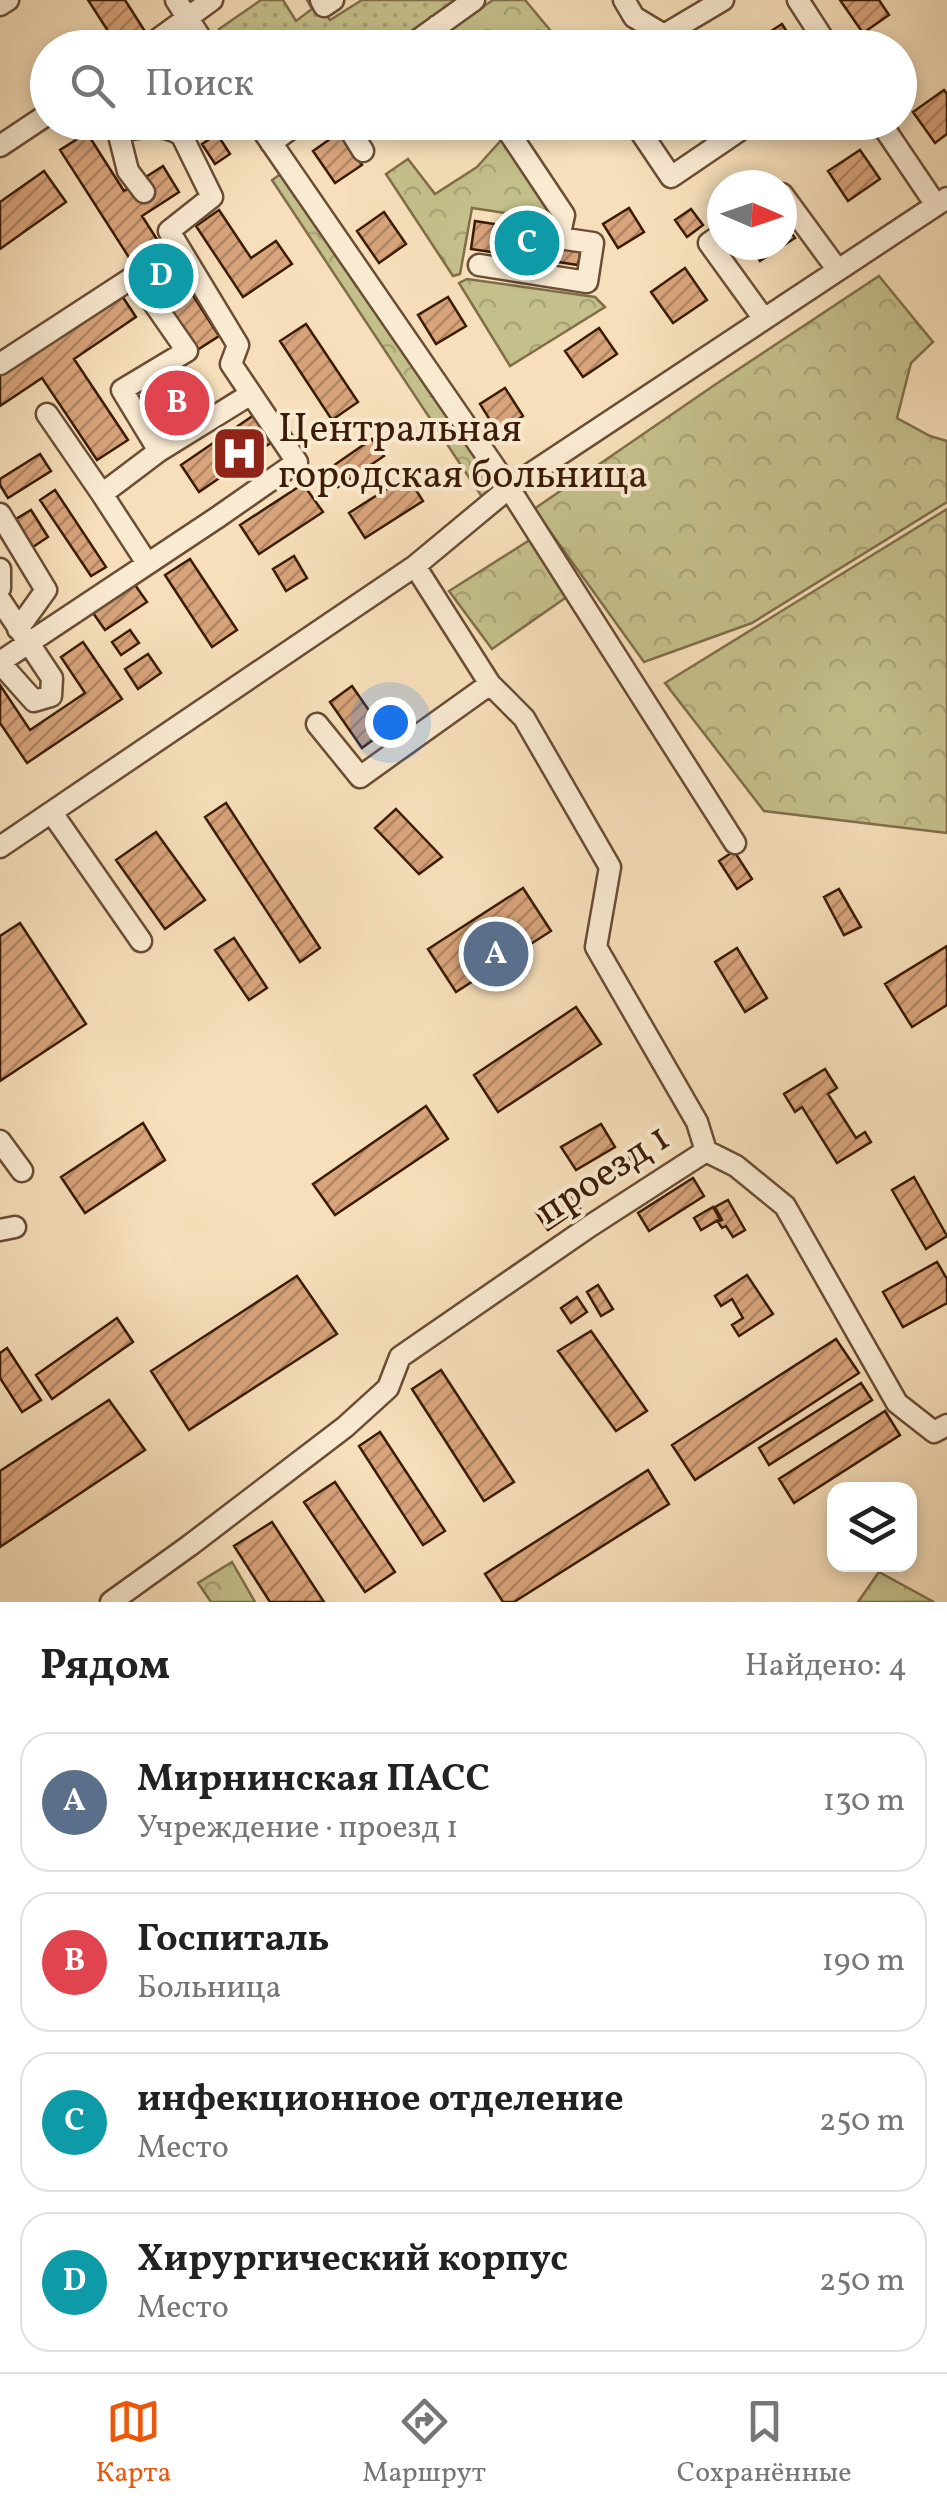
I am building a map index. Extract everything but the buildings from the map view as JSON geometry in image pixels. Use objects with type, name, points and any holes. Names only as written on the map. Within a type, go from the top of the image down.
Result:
[{"type":"street","points":[[0,5],[8,0]]},
{"type":"street","points":[[162,30],[182,8],[212,0]]},
{"type":"street","points":[[321,0],[324,6],[333,0]]},
{"type":"street","points":[[431,30],[474,0]]},
{"type":"street","points":[[624,0],[634,17],[656,30]]},
{"type":"street","points":[[672,30],[723,0]]},
{"type":"street","points":[[798,0],[817,30]]},
{"type":"street","points":[[182,8],[196,30]]},
{"type":"street","points":[[436,26],[439,30]]},
{"type":"street","points":[[0,146],[30,126]]},
{"type":"street","points":[[120,140],[128,171],[144,192]]},
{"type":"street","points":[[23,636],[147,563],[298,462],[231,364],[238,344],[170,231],[212,197],[184,140]]},
{"type":"street","points":[[269,140],[509,488],[735,843]]},
{"type":"street","points":[[271,143],[275,140]]},
{"type":"street","points":[[356,140],[363,150]]},
{"type":"street","points":[[479,265],[587,282],[594,243],[559,238],[564,215],[514,140]]},
{"type":"street","points":[[646,140],[671,177],[724,140]]},
{"type":"street","points":[[1,843],[52,813],[415,566],[509,488],[942,201],[894,140]]},
{"type":"street","points":[[797,214],[837,269]]},
{"type":"street","points":[[722,260],[764,318]]},
{"type":"street","points":[[0,364],[134,276],[187,351],[122,390],[159,451]]},
{"type":"street","points":[[102,494],[159,451],[252,394]]},
{"type":"street","points":[[48,414],[147,563]]},
{"type":"street","points":[[0,514],[46,590],[23,636],[0,663],[34,701],[52,696],[52,678],[23,636],[0,600]]},
{"type":"street","name":"проезд 1","points":[[111,1602],[345,1427],[388,1388],[400,1357],[706,1151],[697,1122],[596,947],[610,867],[524,718],[490,684],[415,566]]},
{"type":"street","points":[[0,569],[0,588]]},
{"type":"street","points":[[317,724],[360,778],[490,684]]},
{"type":"street","points":[[52,813],[141,941]]},
{"type":"street","points":[[0,1141],[22,1171]]},
{"type":"street","points":[[706,1151],[736,1166],[785,1206],[897,1403],[934,1432],[947,1425]]},
{"type":"green space","points":[[261,0],[283,0],[296,21],[312,9],[307,0],[316,0],[330,20],[362,0],[469,0],[426,30],[219,29]]},
{"type":"green space","points":[[493,0],[525,0],[550,30],[450,30]]},
{"type":"green space","points":[[501,140],[506,140],[558,215],[552,220],[472,208],[460,274],[453,276],[386,174],[408,159],[435,194],[477,167]]},
{"type":"green space","points":[[285,171],[503,496],[488,506],[272,180]]},
{"type":"green space","points":[[879,276],[933,342],[911,363],[897,418],[947,441],[947,502],[752,623],[644,662],[534,509]]},
{"type":"green space","points":[[467,279],[595,297],[605,307],[510,366],[459,283]]},
{"type":"green space","points":[[947,509],[947,833],[764,811],[665,683]]},
{"type":"green space","points":[[533,538],[571,594],[492,649],[449,591]]},
{"type":"green space","points":[[232,1562],[255,1602],[211,1602],[198,1583]]},
{"type":"green space","points":[[879,1572],[934,1602],[858,1602]]},
{"type":"place","name":"инфекционное отделение","points":[[527,243]]},
{"type":"place","name":"Хирургический корпус","points":[[161,276]]},
{"type":"place","name":"Госпиталь","points":[[177,403]]},
{"type":"place","name":"Центральная городская больница","points":[[239,454]]},
{"type":"place","name":"Мирнинская ПАСС","points":[[496,954]]}]
